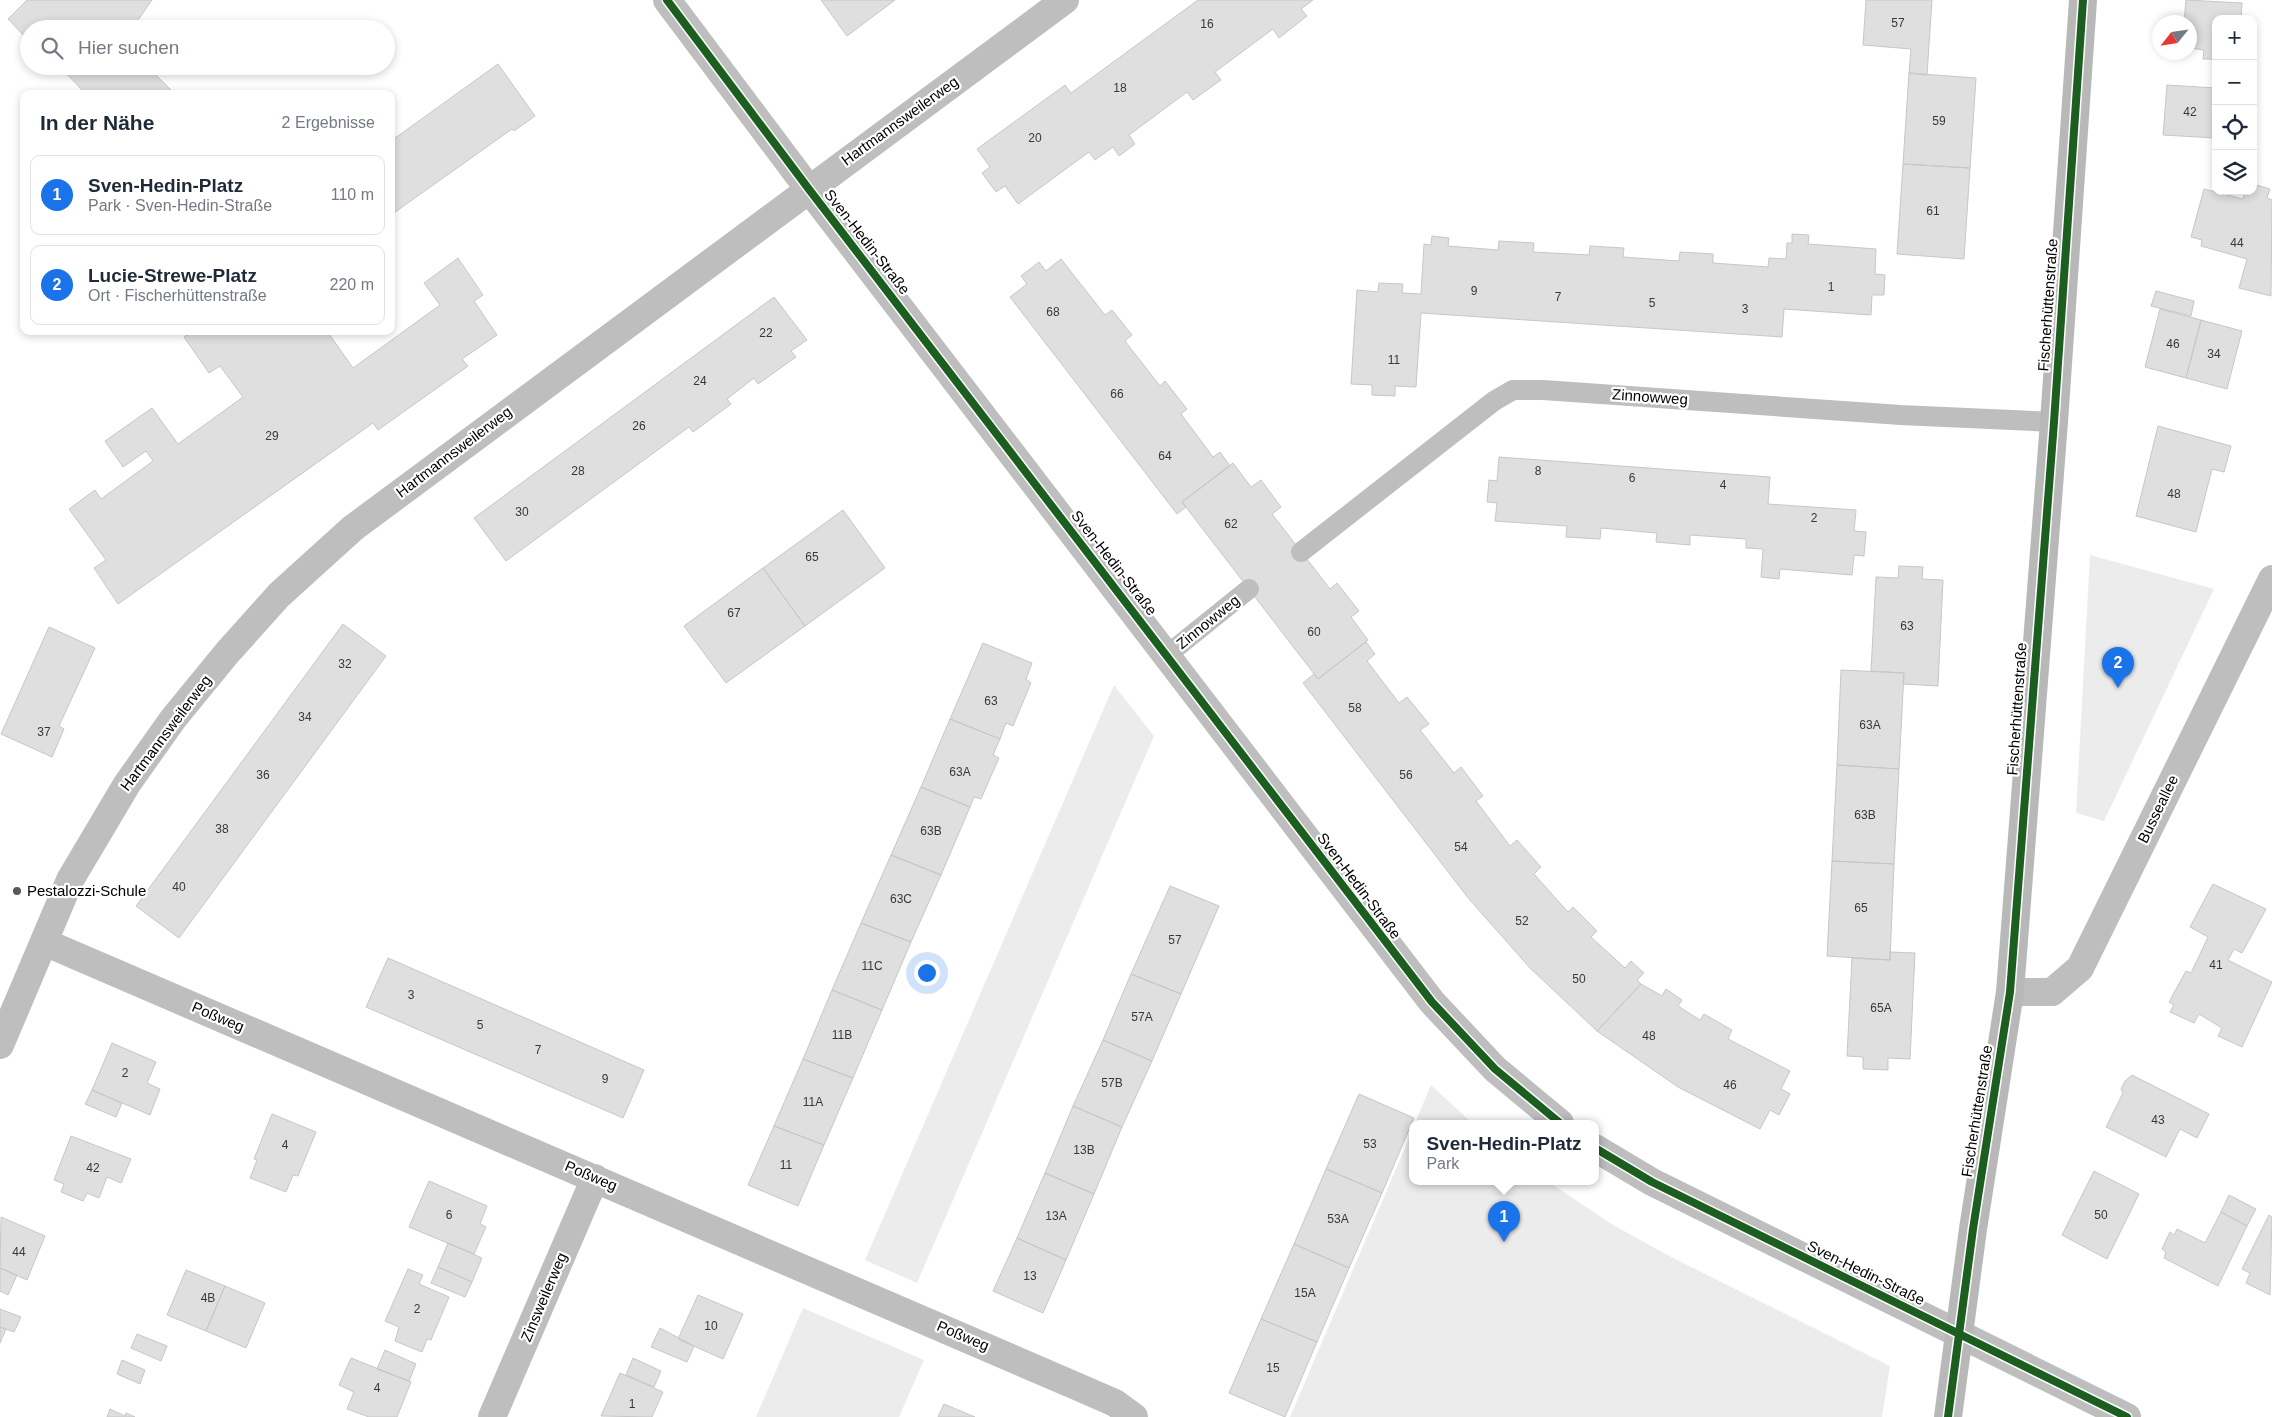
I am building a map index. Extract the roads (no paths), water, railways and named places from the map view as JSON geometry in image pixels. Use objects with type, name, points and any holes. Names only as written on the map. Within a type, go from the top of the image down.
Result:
[{"type":"street","name":"Sven-Hedin-Straße","points":[[667,0],[808,188],[1167,655],[1373,928],[1432,1002],[1495,1069],[1556,1120]]},
{"type":"street","name":"Hartmannsweilerweg","points":[[0,1045],[70,880],[127,784],[173,719],[227,653],[279,595],[353,528],[808,188],[1065,0]]},
{"type":"street","name":"Fischerhüttenstraße","points":[[1948,1417],[2010,992],[2054,422],[2083,0]]},
{"type":"street","name":"Busseallee","points":[[2010,992],[2052,992],[2080,968],[2272,579]]},
{"type":"street","name":"Poßweg","points":[[44,942],[1115,1403],[1134,1417]]},
{"type":"street","name":"Sven-Hedin-Straße","points":[[1599,1150],[1652,1182],[2127,1417]]},
{"type":"street","name":"Zinsweilerweg","points":[[492,1417],[595,1178]]},
{"type":"lane","name":"Zinnowweg","points":[[1301,552],[1494,401],[1513,390],[1543,390],[1901,415],[2054,422]]},
{"type":"lane","name":"Zinnowweg","points":[[1167,655],[1249,589]]},
{"type":"place","name":"Lucie-Strewe-Platz","points":[[2118,688]]},
{"type":"place","name":"Pestalozzi-Schule","points":[[17,891]]},
{"type":"place","name":"Sven-Hedin-Platz","points":[[1504,1242]]}]
